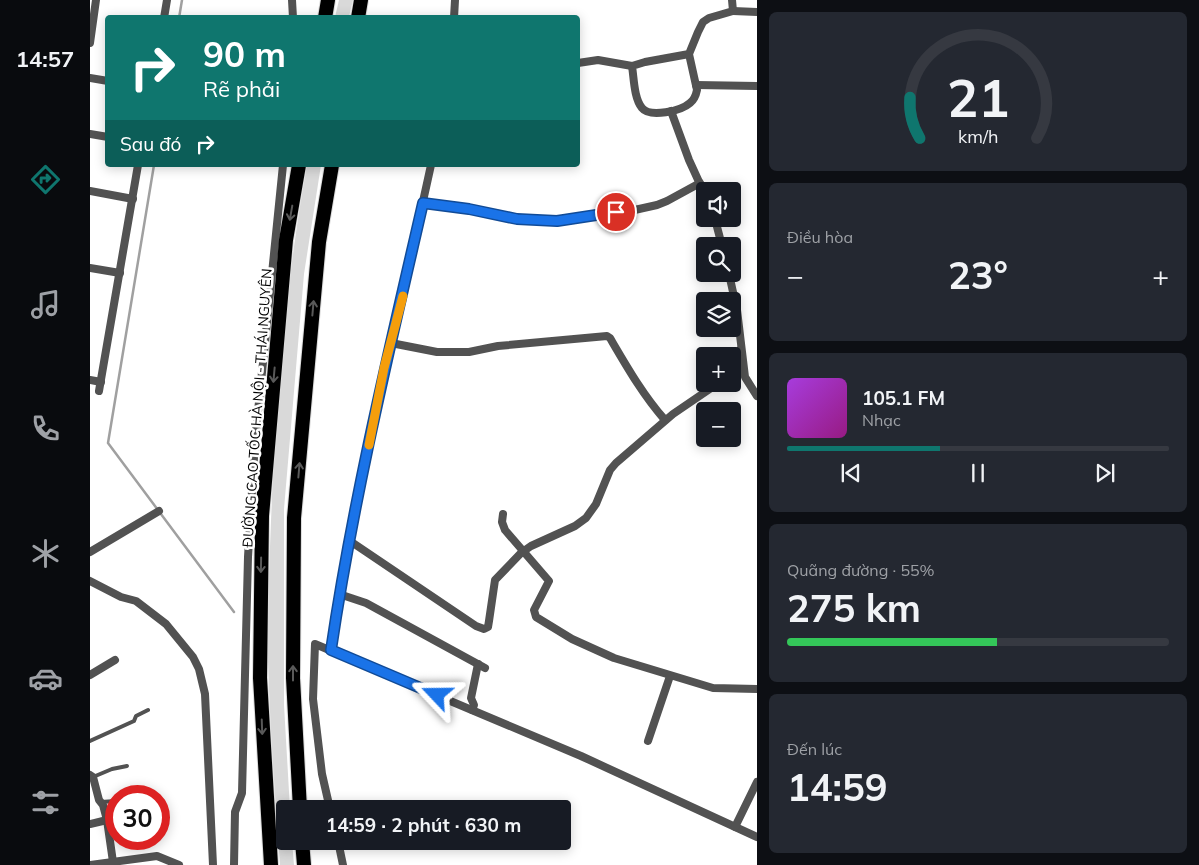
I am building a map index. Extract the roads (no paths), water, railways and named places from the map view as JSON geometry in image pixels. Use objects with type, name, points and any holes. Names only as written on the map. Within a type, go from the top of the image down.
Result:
[{"type":"highway","points":[[326,15],[328,0]]},
{"type":"highway","points":[[358,15],[361,0]]},
{"type":"highway","name":"ĐƯỜNG CAO TỐC HÀ NỘI - THÁI NGUYÊN","points":[[271,865],[260,678],[262,516],[286,240],[299,167]]},
{"type":"highway","points":[[299,800],[292,678],[294,518],[319,242],[332,167]]},
{"type":"highway","points":[[303,850],[304,865]]},
{"type":"street","points":[[90,43],[96,0]]},
{"type":"street","points":[[164,15],[166,0]]},
{"type":"street","points":[[292,0],[293,15]]},
{"type":"street","points":[[454,15],[455,0]]},
{"type":"street","points":[[732,0],[733,11]]},
{"type":"street","points":[[632,66],[640,107],[653,113],[685,107],[692,102],[696,95],[696,85],[689,54],[703,22],[709,18],[733,11],[756,12]]},
{"type":"street","points":[[580,63],[598,60],[632,66],[689,54]]},
{"type":"street","points":[[90,78],[105,80]]},
{"type":"street","points":[[696,85],[756,86]]},
{"type":"street","points":[[671,111],[689,160],[700,182]]},
{"type":"street","points":[[90,134],[105,137]]},
{"type":"street","points":[[99,391],[138,167]]},
{"type":"street","points":[[234,865],[235,812],[242,793],[248,557],[255,440],[283,167]]},
{"type":"street","points":[[331,650],[339,594],[384,368],[431,167]]},
{"type":"street","points":[[423,203],[469,209],[517,219],[557,221],[630,211],[657,205],[696,185]]},
{"type":"street","points":[[90,191],[133,198]]},
{"type":"street","points":[[90,268],[120,273]]},
{"type":"street","points":[[731,282],[737,310],[740,347]]},
{"type":"street","points":[[391,343],[437,352],[469,352],[498,346],[607,336],[650,402],[665,420]]},
{"type":"street","points":[[741,353],[745,377],[756,396]]},
{"type":"street","points":[[90,380],[101,382]]},
{"type":"street","points":[[350,541],[480,629],[488,627],[495,580],[523,552],[543,540],[575,526],[586,518],[596,504],[610,470],[616,463],[665,420],[704,392]]},
{"type":"street","points":[[90,552],[159,511]]},
{"type":"street","points":[[503,514],[502,522],[504,527],[549,583],[534,610],[536,616],[572,638],[614,658],[713,688],[756,689]]},
{"type":"street","points":[[90,581],[121,597],[136,601],[166,624],[193,657],[199,669],[205,694],[213,865]]},
{"type":"street","points":[[339,594],[366,603],[481,666],[471,698],[474,705],[472,710]]},
{"type":"street","points":[[328,800],[322,774],[313,699],[315,644],[632,779],[756,837]]},
{"type":"street","points":[[90,675],[115,660]]},
{"type":"street","points":[[648,741],[670,676]]},
{"type":"street","points":[[91,776],[99,800],[104,805],[105,810]]},
{"type":"street","points":[[735,827],[756,782]]},
{"type":"street","points":[[90,824],[105,820]]},
{"type":"street","points":[[111,850],[112,862]]},
{"type":"street","points":[[340,850],[343,865]]},
{"type":"street","points":[[90,865],[112,862],[138,862],[157,856],[179,865]]},
{"type":"lane","points":[[90,741],[134,721],[136,716],[148,710]]},
{"type":"lane","points":[[91,776],[127,766]]},
{"type":"lane","points":[[101,802],[105,802]]},
{"type":"waterway","points":[[180,15],[182,0]]},
{"type":"waterway","points":[[154,167],[108,443],[234,612]]}]
